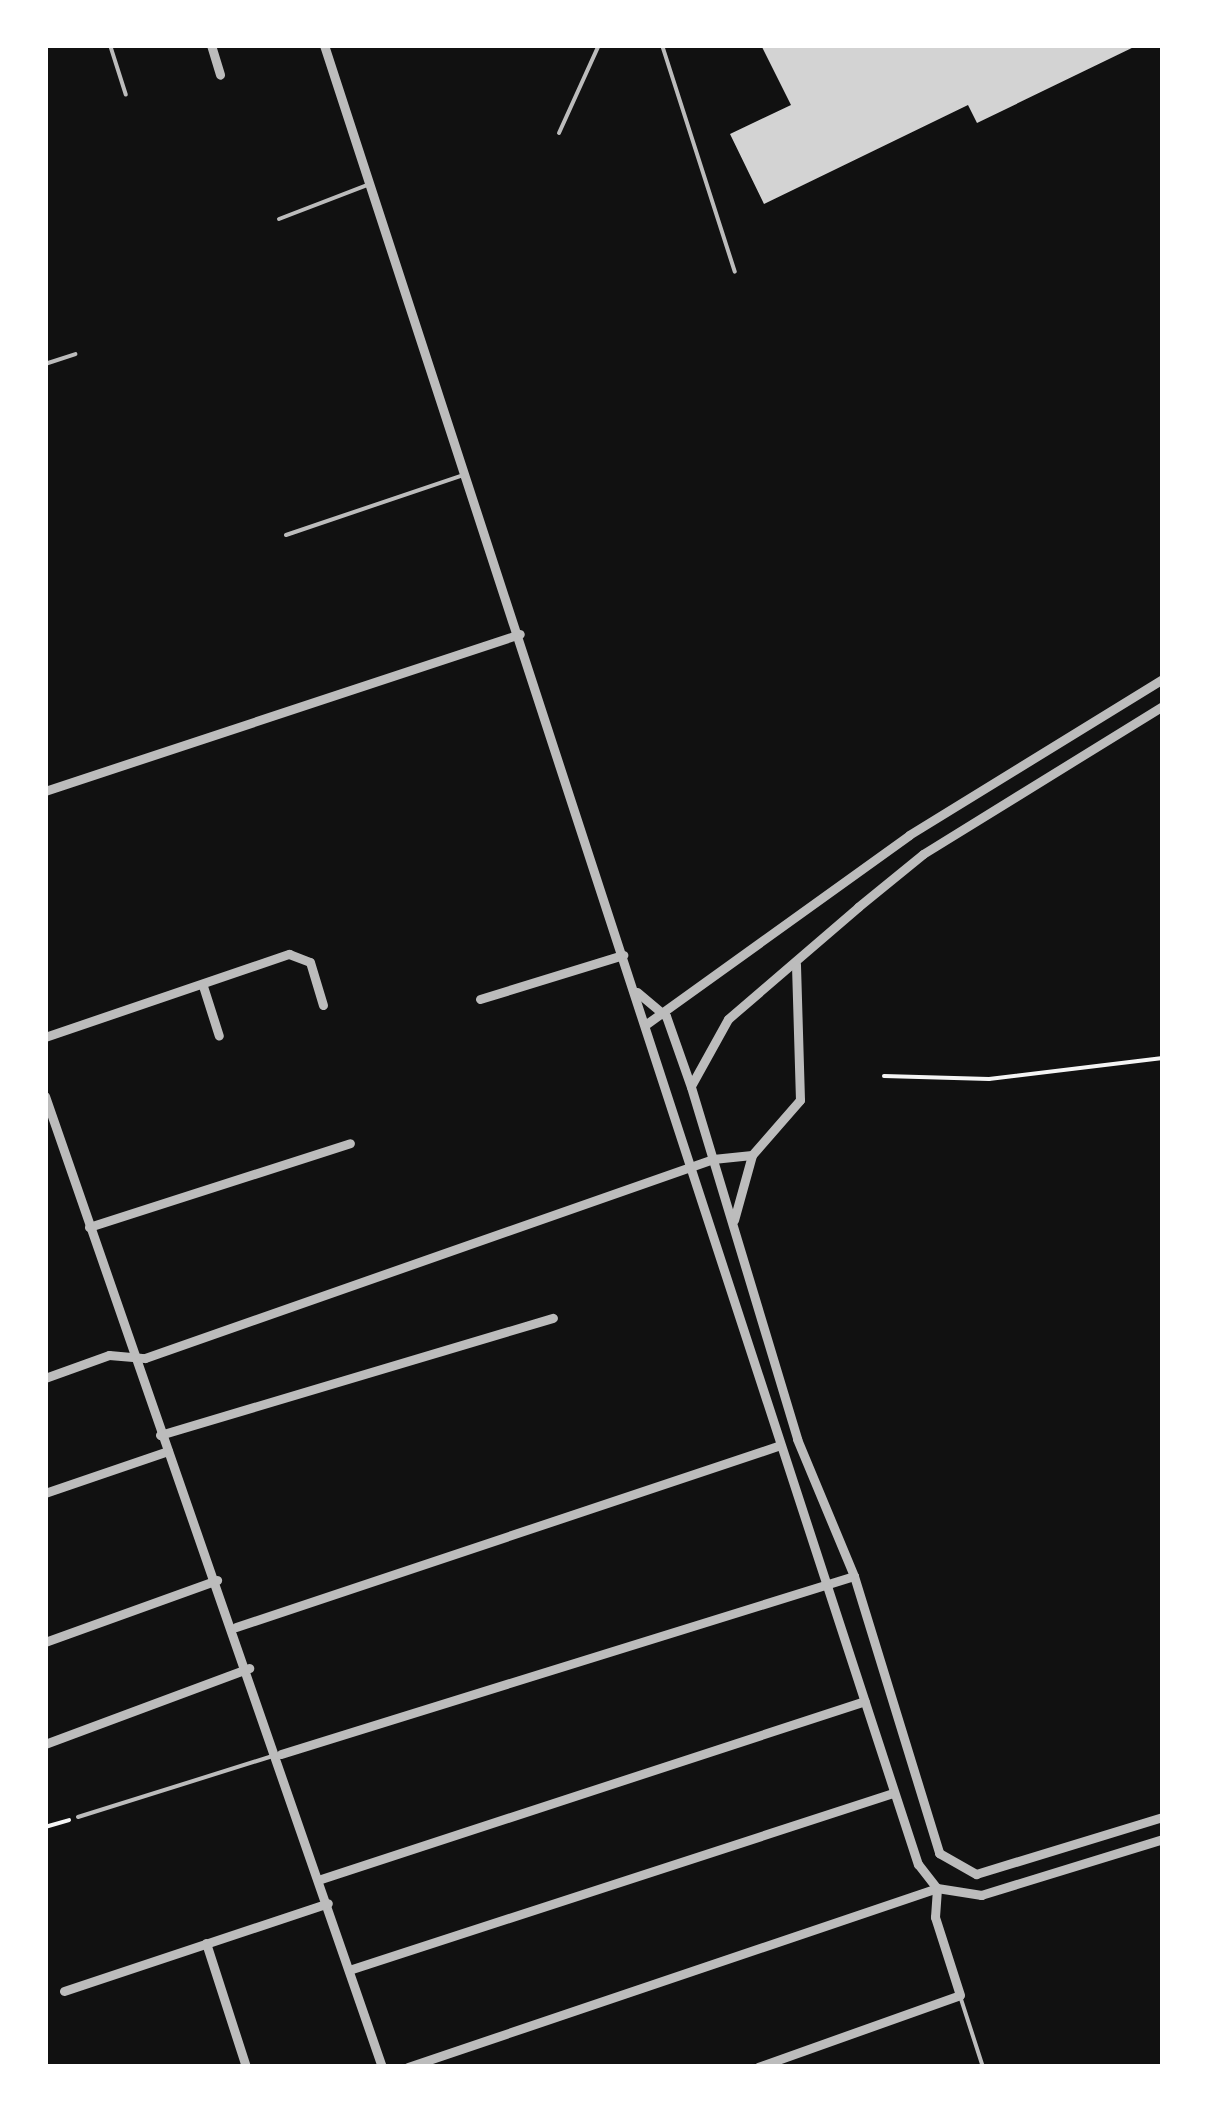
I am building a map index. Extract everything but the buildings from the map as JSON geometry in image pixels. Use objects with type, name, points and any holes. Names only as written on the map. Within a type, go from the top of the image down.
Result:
[{"type":"street","points":[[210,45],[220,75]]},
{"type":"street","points":[[324,45],[520,634],[778,1446],[893,1793],[918,1864],[937,1888],[935,1917],[960,1996],[758,2067]]},
{"type":"street","points":[[45,791],[520,634]]},
{"type":"street","points":[[645,1025],[666,1016],[893,846],[1163,679]]},
{"type":"street","points":[[691,1087],[728,1019],[923,854],[1163,706]]},
{"type":"street","points":[[45,1037],[301,954],[323,1006]]},
{"type":"street","points":[[480,1000],[622,955]]},
{"type":"street","points":[[734,1233],[734,1194],[752,1155],[800,1100],[796,964]]},
{"type":"street","points":[[202,986],[218,1036]]},
{"type":"street","points":[[635,990],[666,1016],[691,1087],[798,1439],[854,1576],[928,1830],[956,1868],[976,1874],[1163,1816]]},
{"type":"street","points":[[45,1096],[129,1356],[236,1627],[281,1754],[382,2067]]},
{"type":"street","points":[[90,1228],[350,1142]]},
{"type":"street","points":[[45,1378],[129,1356],[713,1159],[752,1155]]},
{"type":"street","points":[[160,1436],[554,1318]]},
{"type":"street","points":[[236,1627],[778,1446]]},
{"type":"street","points":[[45,1493],[168,1451]]},
{"type":"street","points":[[281,1754],[854,1576]]},
{"type":"street","points":[[45,1642],[218,1580]]},
{"type":"street","points":[[45,1744],[250,1668]]},
{"type":"street","points":[[321,1878],[865,1701]]},
{"type":"street","points":[[350,1970],[893,1793]]},
{"type":"street","points":[[408,2067],[937,1888],[1011,1892],[1163,1839]]},
{"type":"street","points":[[64,1991],[328,1903]]},
{"type":"street","points":[[206,1944],[246,2067]]},
{"type":"lane","points":[[110,45],[126,94]]},
{"type":"lane","points":[[560,133],[599,45]]},
{"type":"lane","points":[[662,45],[735,272]]},
{"type":"lane","points":[[279,219],[370,184]]},
{"type":"lane","points":[[45,364],[75,354]]},
{"type":"lane","points":[[286,535],[467,473]]},
{"type":"lane","points":[[78,1817],[281,1754]]},
{"type":"lane","points":[[960,1996],[984,2067]]},
{"type":"path","points":[[884,1076],[990,1079],[1163,1058]]},
{"type":"path","points":[[45,1827],[78,1817]]}]
